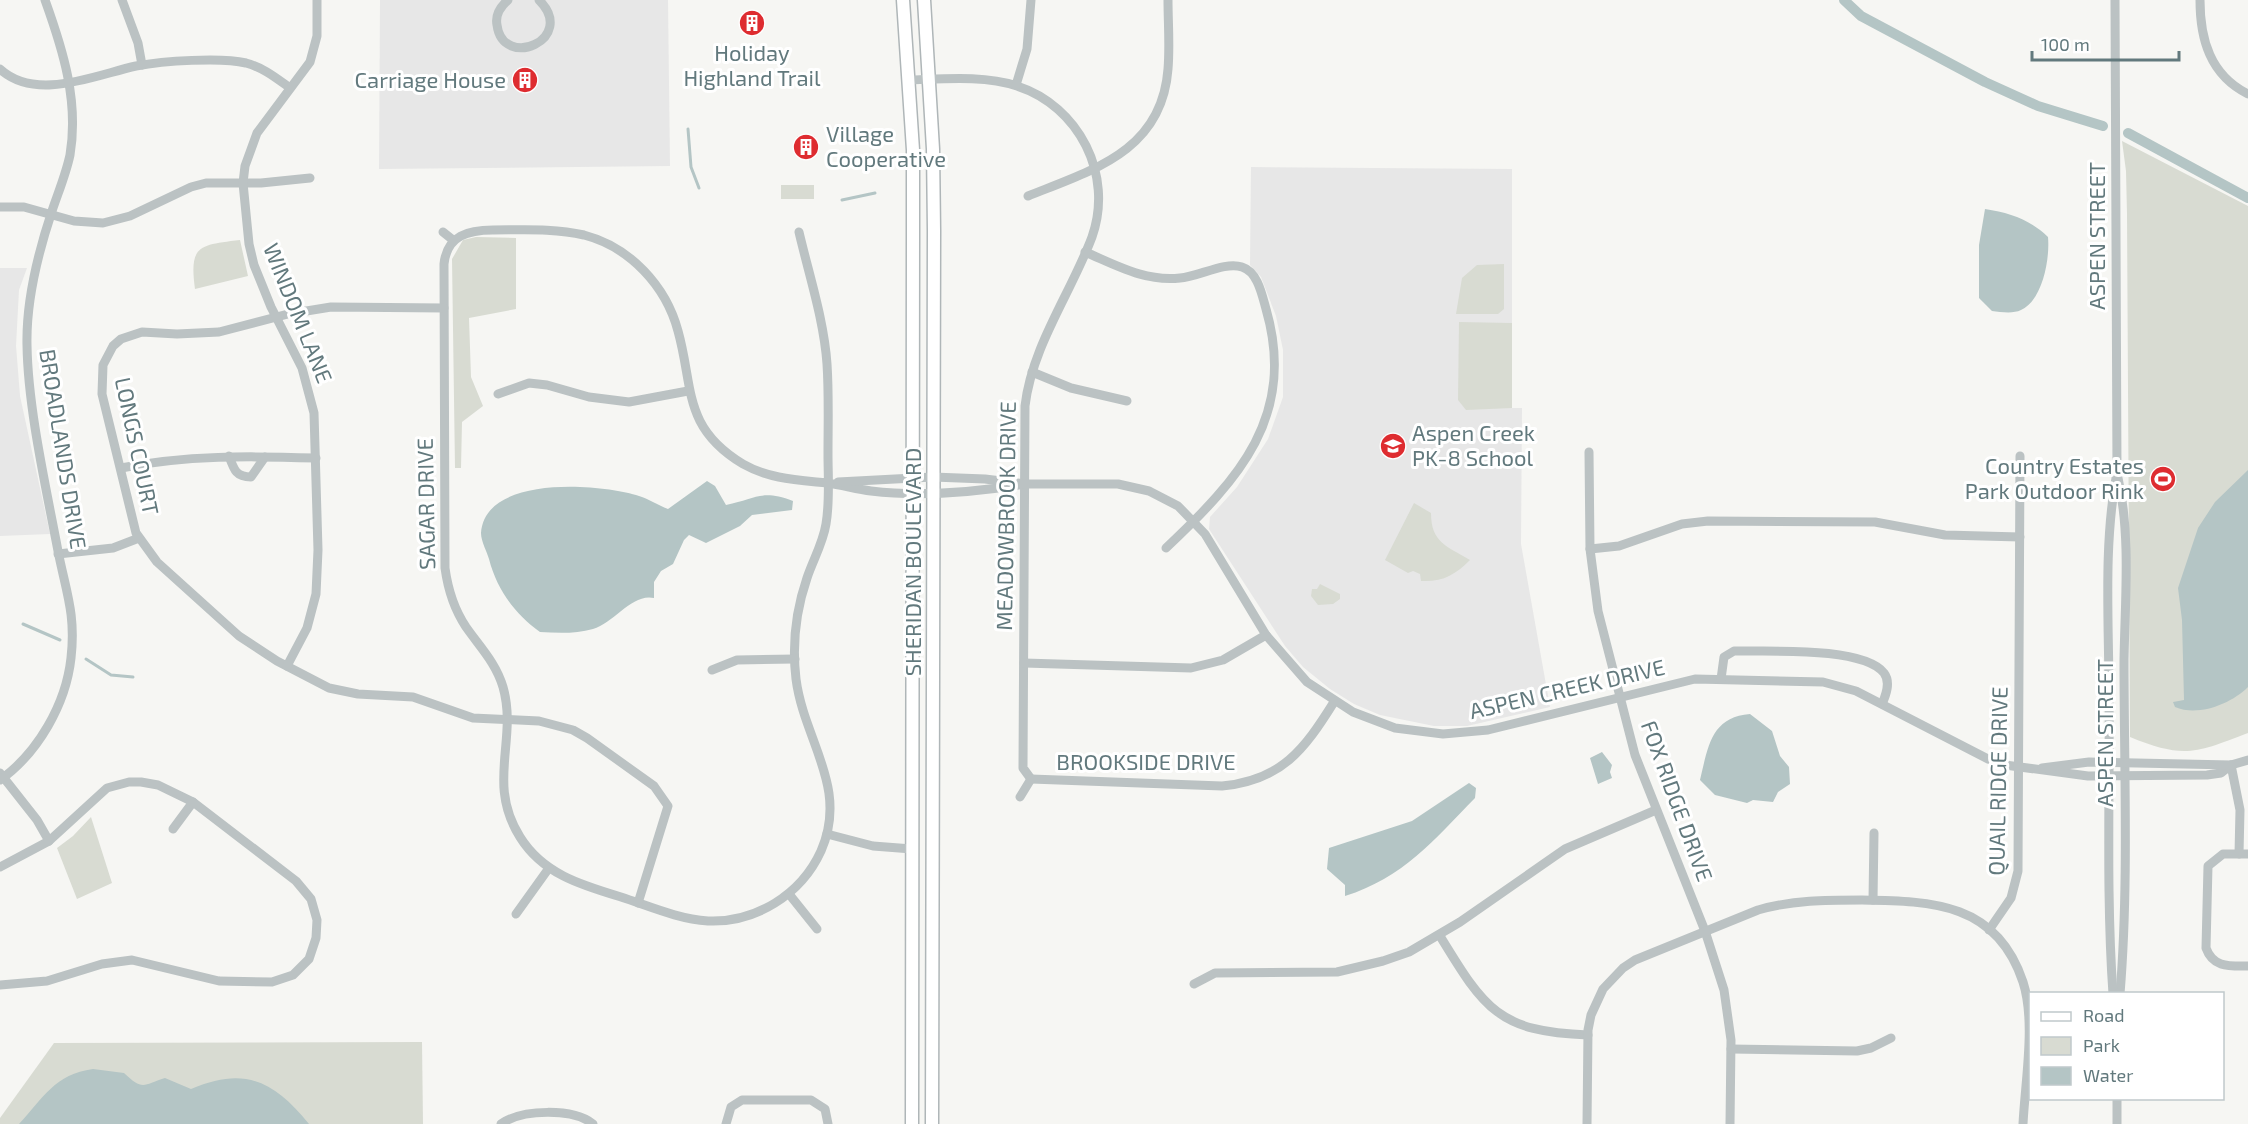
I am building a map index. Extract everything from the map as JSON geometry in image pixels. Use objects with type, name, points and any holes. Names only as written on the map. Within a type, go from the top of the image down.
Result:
[{"type":"main road","name":"SHERIDAN BOULEVARD","points":[[903,0],[913,160],[912,1124]]},
{"type":"main road","name":"SHERIDAN BOULEVARD","points":[[924,0],[934,231],[932,1124]]},
{"type":"street","name":"BROADLANDS DRIVE","points":[[1,777],[41,737],[52,718],[67,680],[74,622],[58,554],[30,385],[27,341],[33,281],[70,155],[72,106],[69,81],[60,42],[45,0]]},
{"type":"street","points":[[122,0],[138,43],[142,65]]},
{"type":"street","name":"WINDOM LANE","points":[[287,666],[307,628],[316,594],[316,458],[309,390],[293,346],[277,317],[254,265],[247,233],[243,183],[245,166],[257,133],[303,73],[315,49],[317,0]]},
{"type":"street","points":[[508,0],[498,13],[497,28],[504,40],[520,48],[537,45],[548,32],[549,14],[539,0]]},
{"type":"street","points":[[1016,86],[1027,49],[1031,0]]},
{"type":"street","points":[[1028,196],[1095,169],[1132,146],[1153,119],[1161,102],[1168,69],[1168,0]]},
{"type":"street","name":"ASPEN STREET","points":[[2113,992],[2109,908],[2108,776],[2109,579],[2113,493],[2117,472],[2115,0]]},
{"type":"street","points":[[2200,0],[2201,31],[2208,53],[2222,74],[2248,94]]},
{"type":"street","points":[[2,75],[29,85],[69,81],[142,65],[231,61],[260,68],[290,88]]},
{"type":"street","name":"MEADOWBROOK DRIVE","points":[[908,80],[999,82],[1016,86],[1048,101],[1071,121],[1088,148],[1095,169],[1099,202],[1096,220],[1085,252],[1032,372],[1025,406],[1023,768],[1031,779]]},
{"type":"street","points":[[0,207],[24,207],[74,221],[103,223],[130,216],[191,187],[212,182],[243,183],[310,178]]},
{"type":"street","name":"ASPEN CREEK DRIVE","points":[[453,240],[468,231],[477,230],[565,231],[597,240],[626,255],[654,282],[669,306],[679,333],[688,391],[705,428],[737,460],[766,474],[872,491],[975,492],[1025,484]]},
{"type":"street","points":[[443,232],[453,240],[445,257],[444,308]]},
{"type":"street","points":[[507,720],[502,769],[505,803],[519,835],[529,850],[549,868],[577,883],[687,918],[724,920],[753,914],[789,894],[814,865],[827,834],[831,802],[829,785],[801,707],[795,659],[796,623],[802,596],[825,527],[828,483],[827,363],[799,232]]},
{"type":"street","points":[[1085,252],[1145,276],[1178,279],[1237,266],[1245,268],[1255,279],[1274,340],[1276,370],[1272,404],[1258,439],[1228,485],[1166,548]]},
{"type":"street","name":"LONGS COURT","points":[[444,308],[331,307],[277,317],[219,332],[177,334],[142,332],[131,334],[113,346],[103,365],[101,385],[131,519],[138,538],[157,562],[239,636],[287,666],[329,688],[344,692],[413,697],[465,716],[539,721],[573,730],[597,744],[659,793],[668,806],[638,903]]},
{"type":"street","name":"SAGAR DRIVE","points":[[444,308],[447,586],[458,615],[496,669],[503,686],[507,720]]},
{"type":"street","points":[[1032,372],[1078,391],[1127,401]]},
{"type":"street","points":[[498,394],[528,383],[547,385],[589,397],[629,402],[688,391]]},
{"type":"street","name":"FOX RIDGE DRIVE","points":[[1589,452],[1590,549],[1598,610],[1635,755],[1705,931],[1724,990],[1731,1049],[1730,1124]]},
{"type":"street","points":[[229,456],[237,474],[241,477],[251,477],[265,457]]},
{"type":"street","points":[[121,468],[157,461],[229,456],[316,458]]},
{"type":"street","name":"QUAIL RIDGE DRIVE","points":[[1989,930],[2005,910],[2016,885],[2020,767],[2020,456]]},
{"type":"street","name":"ASPEN STREET","points":[[2117,472],[2122,492],[2126,580],[2125,906],[2120,992]]},
{"type":"street","name":"ASPEN CREEK DRIVE","points":[[828,483],[866,478],[985,478],[1025,484],[1134,487],[1164,498],[1194,521],[1205,534],[1266,635],[1290,666],[1334,702],[1395,728],[1443,734],[1488,730],[1686,680],[1822,682],[1856,691],[1988,759],[2020,767],[2070,774],[2108,776],[2207,776],[2221,773],[2231,765]]},
{"type":"street","points":[[1590,549],[1619,546],[1682,524],[1708,521],[1875,522],[1945,536],[2020,537]]},
{"type":"street","points":[[58,554],[113,548],[138,538]]},
{"type":"street","points":[[1024,663],[1191,668],[1223,660],[1266,635]]},
{"type":"street","points":[[1720,679],[1722,665],[1729,652],[1836,653],[1869,664],[1884,673],[1888,683],[1882,704]]},
{"type":"street","points":[[712,670],[737,660],[795,659]]},
{"type":"street","name":"BROOKSIDE DRIVE","points":[[1031,779],[1222,786],[1238,784],[1264,776],[1288,762],[1312,738],[1334,702]]},
{"type":"street","name":"ASPEN CREEK DRIVE","points":[[2039,768],[2067,763],[2109,762],[2231,765]]},
{"type":"street","points":[[2248,763],[2231,765],[2244,799],[2244,854],[2217,856],[2208,866],[2206,948],[2208,955],[2219,964],[2248,966]]},
{"type":"street","points":[[1,777],[37,820],[49,841]]},
{"type":"street","points":[[1020,797],[1031,779]]},
{"type":"street","points":[[0,867],[49,841],[98,794],[117,784],[141,782],[158,785],[193,802],[296,881],[311,899],[317,920],[316,938],[309,959],[301,968],[283,980],[236,982],[201,978],[147,962],[117,961],[47,981],[0,985]]},
{"type":"street","points":[[173,829],[193,802]]},
{"type":"street","points":[[1194,984],[1215,974],[1314,974],[1360,968],[1409,952],[1440,936],[1565,849],[1656,810]]},
{"type":"street","points":[[1873,900],[1874,833]]},
{"type":"street","points":[[827,834],[873,846],[912,849]]},
{"type":"street","points":[[516,914],[549,868]]},
{"type":"street","points":[[789,894],[817,929]]},
{"type":"street","points":[[1587,1124],[1588,1035],[1596,1001],[1617,972],[1635,960],[1778,904],[1816,900],[1873,900],[1937,903],[1966,914],[2001,941],[2018,969],[2027,1000],[2023,1124]]},
{"type":"street","points":[[1440,936],[1470,986],[1486,1004],[1504,1018],[1533,1030],[1588,1035]]},
{"type":"street","points":[[1731,1049],[1857,1051],[1891,1038]]},
{"type":"street","points":[[726,1124],[724,1109],[742,1100],[819,1099],[825,1109],[828,1124]]},
{"type":"street","points":[[2117,1100],[2117,1124]]},
{"type":"street","points":[[494,1116],[501,1124],[518,1114],[527,1113],[569,1114],[591,1122],[596,1112]]},
{"type":"shaded area","points":[[380,0],[668,0],[670,166],[379,169]]},
{"type":"shaded area","name":"Aspen Creek PK-8 School","points":[[1251,167],[1512,169],[1512,408],[1522,408],[1521,544],[1550,707],[1467,726],[1434,726],[1380,715],[1354,704],[1330,689],[1303,667],[1285,646],[1209,529],[1210,517],[1237,487],[1268,439],[1283,397],[1283,350],[1276,316],[1261,277],[1250,265]]},
{"type":"shaded area","points":[[0,268],[27,268],[19,290],[16,346],[20,396],[50,534],[0,536]]},
{"type":"green space","points":[[2122,141],[2248,206],[2248,733],[2190,751],[2164,748],[2130,737],[2127,214],[2126,171]]},
{"type":"green space","points":[[781,185],[814,185],[814,199],[781,199]]},
{"type":"green space","points":[[476,237],[516,238],[516,309],[469,318],[471,377],[483,406],[462,422],[461,468],[455,468],[452,259],[463,240]]},
{"type":"green space","points":[[240,240],[248,276],[195,289],[194,263],[200,250],[206,246]]},
{"type":"green space","points":[[1504,264],[1504,309],[1498,314],[1456,314],[1462,278],[1477,265]]},
{"type":"green space","points":[[1459,322],[1512,323],[1512,408],[1466,410],[1458,400]]},
{"type":"green space","points":[[1414,503],[1431,513],[1437,537],[1448,547],[1470,560],[1459,570],[1436,580],[1421,581],[1420,574],[1413,571],[1408,573],[1385,560]]},
{"type":"green space","points":[[1320,584],[1340,594],[1340,599],[1333,604],[1318,605],[1311,596],[1312,589],[1317,589]]},
{"type":"green space","points":[[91,817],[112,883],[77,899],[57,848],[73,836]]},
{"type":"green space","points":[[422,1042],[423,1124],[0,1124],[0,1118],[54,1043]]},
{"type":"water","points":[[1985,209],[2019,218],[2048,237],[2048,256],[2044,278],[2035,297],[2021,310],[1992,311],[1979,298],[1979,245]]},
{"type":"water","points":[[2248,470],[2248,687],[2233,699],[2214,707],[2204,710],[2184,710],[2175,707],[2173,702],[2184,700],[2182,620],[2178,588],[2198,528],[2215,502]]},
{"type":"water","points":[[707,481],[715,486],[726,505],[766,495],[793,501],[792,510],[752,515],[740,526],[706,543],[689,535],[684,540],[673,564],[661,571],[654,582],[654,598],[638,600],[601,626],[587,631],[540,632],[508,600],[492,570],[481,533],[487,514],[502,501],[523,492],[548,488],[599,488],[643,497],[668,509]]},
{"type":"water","points":[[1750,714],[1772,731],[1780,756],[1789,767],[1790,784],[1778,792],[1773,802],[1753,800],[1747,803],[1715,795],[1700,780],[1709,745],[1719,728],[1737,716]]},
{"type":"water","points":[[1602,752],[1612,765],[1610,772],[1612,778],[1598,784],[1590,758]]},
{"type":"water","points":[[1469,783],[1476,788],[1475,798],[1431,843],[1384,879],[1345,896],[1345,885],[1327,869],[1329,848],[1412,821]]},
{"type":"water","points":[[93,1069],[124,1073],[143,1085],[165,1078],[191,1089],[227,1079],[257,1082],[283,1097],[309,1124],[19,1124],[43,1096],[59,1082],[69,1076]]},
{"type":"waterway","points":[[1844,0],[1861,16],[1985,82],[2038,106],[2103,126]]},
{"type":"waterway","points":[[688,129],[691,167],[699,188]]},
{"type":"waterway","points":[[2128,133],[2248,198]]},
{"type":"waterway","points":[[842,200],[875,193]]},
{"type":"waterway","points":[[23,624],[60,640]]},
{"type":"waterway","points":[[86,659],[111,675],[133,677]]},
{"type":"place","name":"Holiday Highland Trail","points":[[752,23]]},
{"type":"place","name":"Carriage House","points":[[525,80]]},
{"type":"place","name":"Village Cooperative","points":[[806,147]]},
{"type":"place","name":"Aspen Creek PK-8 School","points":[[1393,446]]},
{"type":"place","name":"Country Estates Park Outdoor Rink","points":[[2163,479]]}]
